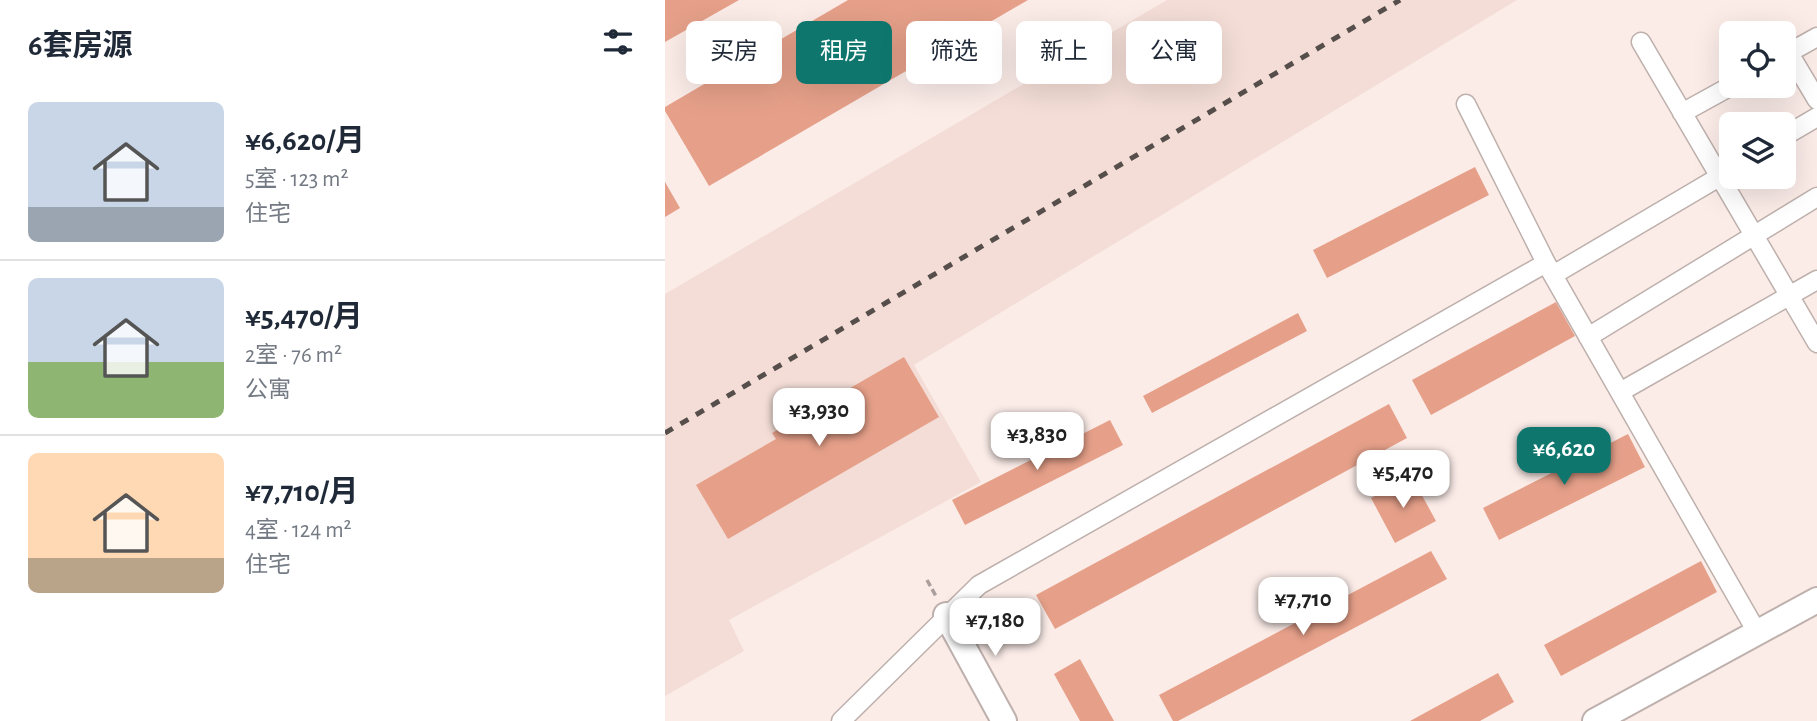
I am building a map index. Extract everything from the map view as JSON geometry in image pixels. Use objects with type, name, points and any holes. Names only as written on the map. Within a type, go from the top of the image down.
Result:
[{"type":"street","points":[[1796,49],[1817,37]]},
{"type":"street","points":[[1641,42],[1682,113],[1719,165]]},
{"type":"street","points":[[1796,70],[1817,100]]},
{"type":"street","points":[[1682,113],[1719,93]]},
{"type":"street","points":[[1466,104],[1549,269],[1758,634]]},
{"type":"street","points":[[1796,129],[1817,117]]},
{"type":"street","points":[[841,721],[979,585],[1719,176]]},
{"type":"street","points":[[1732,189],[1754,235],[1817,344]]},
{"type":"street","points":[[1588,337],[1817,197]]},
{"type":"street","points":[[1620,392],[1817,280]]},
{"type":"street","points":[[1595,721],[1817,600]]},
{"type":"street","points":[[946,615],[1004,721]]},
{"type":"shaded area","points":[[1167,0],[1517,0],[914,365],[981,482],[729,620],[744,651],[665,696],[665,294],[1024,84],[1112,84],[1112,32],[1126,24],[1126,84],[1222,84],[1222,21],[1131,21]]},
{"type":"building","points":[[665,0],[739,0],[702,21],[686,21],[686,30],[665,42]]},
{"type":"building","points":[[848,0],[1028,0],[992,21],[906,21],[906,71],[892,79],[892,21],[812,21]]},
{"type":"building","points":[[796,30],[796,84],[884,84],[709,186],[665,107],[704,84],[782,84],[782,39]]},
{"type":"building","points":[[1475,167],[1489,195],[1327,278],[1313,250]]},
{"type":"building","points":[[665,182],[680,208],[665,217]]},
{"type":"building","points":[[1556,302],[1575,336],[1431,415],[1412,380]]},
{"type":"building","points":[[1298,313],[1307,331],[1152,413],[1143,396]]},
{"type":"building","points":[[904,357],[939,417],[728,539],[696,485],[776,439],[772,433]]},
{"type":"building","points":[[1389,404],[1407,438],[1055,629],[1036,595]]},
{"type":"building","points":[[1110,420],[1123,445],[965,525],[952,500]]},
{"type":"building","points":[[1628,434],[1645,467],[1499,540],[1483,508]]},
{"type":"building","points":[[1412,477],[1436,521],[1395,543],[1371,498]]},
{"type":"building","points":[[1431,551],[1447,579],[1178,721],[1173,721],[1159,695]]},
{"type":"building","points":[[1701,561],[1717,592],[1561,676],[1544,645]]},
{"type":"building","points":[[1080,659],[1114,721],[1080,721],[1054,674]]},
{"type":"building","points":[[1498,673],[1514,702],[1480,721],[1410,721]]},
{"type":"railway","points":[[665,433],[1400,0]]}]
